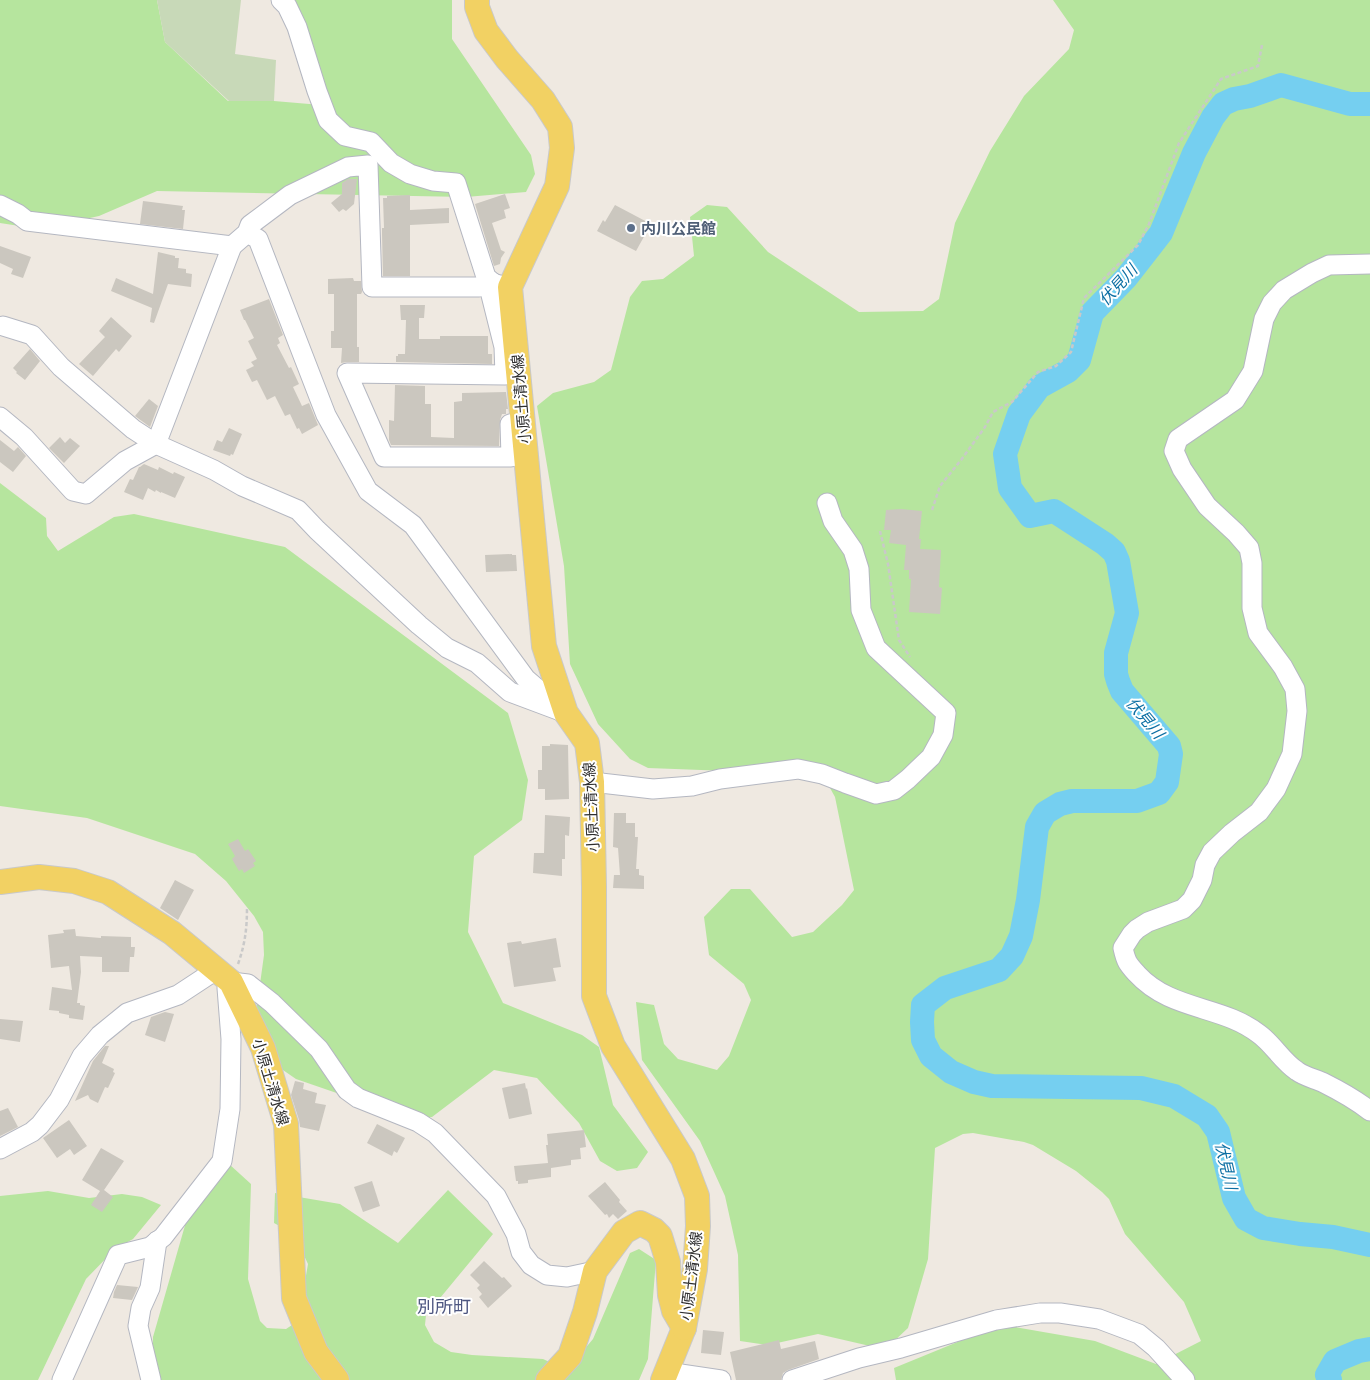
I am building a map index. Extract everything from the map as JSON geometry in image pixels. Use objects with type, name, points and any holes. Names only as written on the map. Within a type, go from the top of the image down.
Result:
[{"type":"main road","points":[[477,0],[477,7],[486,31],[507,59],[543,100],[560,127],[562,148],[557,186],[501,285]]},
{"type":"main road","name":"小原土清水線","points":[[501,285],[523,421],[544,646],[566,713],[587,743],[592,782],[594,996],[613,1046],[683,1158],[696,1196],[698,1226],[695,1270],[684,1328]]},
{"type":"main road","name":"小原土清水線","points":[[0,882],[39,877],[74,881],[108,892],[172,933],[223,976],[263,1048],[286,1124],[294,1298],[316,1352],[337,1380]]},
{"type":"main road","name":"小原土清水線","points":[[548,1380],[570,1356],[585,1312],[595,1271],[624,1232],[640,1223],[654,1230],[660,1236],[668,1262],[670,1296],[674,1311],[684,1328]]},
{"type":"main road","points":[[665,1376],[684,1328]]},
{"type":"street","points":[[281,0],[287,6],[297,26],[328,120],[345,136],[371,142],[391,163],[410,174],[433,181],[456,183],[486,277],[501,285]]},
{"type":"street","points":[[0,417],[24,437],[74,491],[86,494],[125,461],[156,444],[232,246],[247,233],[250,225],[290,195],[348,166],[368,165],[372,287],[479,287],[501,285]]},
{"type":"street","points":[[0,205],[27,221],[232,246]]},
{"type":"street","points":[[247,233],[258,239],[326,415],[368,491],[413,525],[526,679],[566,713]]},
{"type":"street","points":[[1370,264],[1329,265],[1312,272],[1284,290],[1272,303],[1264,319],[1253,371],[1235,400],[1178,439],[1174,450],[1182,469],[1207,506],[1249,548],[1252,563],[1252,608],[1258,633],[1283,667],[1295,689],[1298,711],[1292,754],[1276,789],[1259,812],[1232,833],[1212,852],[1205,865],[1202,880],[1192,900],[1183,909],[1148,922],[1137,929],[1123,948],[1126,961],[1148,985],[1166,996],[1235,1020],[1259,1034],[1297,1071],[1324,1083],[1370,1111]]},
{"type":"street","points":[[501,285],[491,295],[504,347],[504,375],[347,372],[384,457],[511,457],[510,424],[523,421]]},
{"type":"street","points":[[3,326],[32,335],[61,367],[133,429],[156,444],[214,470],[242,486],[298,510],[418,625],[447,648],[478,663],[510,692],[566,713]]},
{"type":"street","points":[[592,782],[653,789],[692,786],[720,779],[798,768],[822,774],[876,794],[894,790],[931,757],[943,735],[946,713],[876,648],[861,610],[859,569],[853,550],[833,521],[827,503]]},
{"type":"street","points":[[0,1149],[32,1132],[40,1125],[60,1100],[82,1056],[100,1034],[127,1013],[223,976],[248,984],[272,1003],[318,1049],[347,1090],[358,1098],[418,1122],[435,1133],[496,1196],[516,1234],[521,1252],[531,1265],[546,1274],[567,1277],[595,1271]]},
{"type":"street","points":[[62,1380],[118,1255],[150,1246],[163,1237],[222,1161],[230,1109],[231,1039],[228,988],[223,976]]},
{"type":"street","points":[[151,1380],[138,1326],[141,1308],[150,1288],[158,1241]]},
{"type":"street","points":[[792,1380],[860,1358],[902,1348],[996,1320],[1040,1313],[1060,1313],[1099,1319],[1139,1334],[1156,1348],[1185,1380]]},
{"type":"street","points":[[665,1376],[721,1380]]},
{"type":"path","points":[[932,510],[940,486],[985,427],[993,412],[1012,402],[1038,372],[1056,366],[1071,352],[1084,298],[1138,244],[1149,224],[1180,143],[1221,80],[1258,66],[1262,45]]},
{"type":"path","points":[[880,531],[888,564],[899,640],[915,664]]},
{"type":"path","points":[[223,976],[244,947],[247,907]]},
{"type":"green space","points":[[0,0],[157,0],[165,42],[228,101],[274,101],[321,105],[285,0],[452,0],[452,39],[531,155],[535,174],[526,192],[466,197],[157,191],[99,216],[39,229],[0,223]]},
{"type":"green space","points":[[157,0],[241,0],[235,54],[276,60],[274,101],[229,101],[165,42]]},
{"type":"green space","points":[[1053,0],[1370,0],[1370,1380],[896,1380],[894,1368],[982,1332],[1015,1327],[1095,1341],[1156,1364],[1201,1341],[1184,1302],[1125,1234],[1109,1199],[1102,1192],[1076,1171],[1033,1145],[973,1133],[963,1134],[935,1148],[928,1259],[908,1328],[892,1343],[870,1346],[818,1334],[768,1345],[740,1341],[738,1255],[725,1196],[700,1141],[642,1060],[636,1002],[654,1005],[664,1044],[678,1059],[717,1070],[729,1056],[751,1000],[744,984],[709,955],[704,917],[731,889],[750,889],[792,937],[813,932],[842,905],[854,890],[835,797],[825,779],[728,771],[648,768],[630,759],[598,724],[570,664],[564,566],[537,406],[553,393],[594,382],[611,370],[630,297],[642,281],[663,279],[694,256],[690,217],[707,205],[727,207],[768,252],[859,312],[923,311],[939,299],[955,223],[990,151],[1024,96],[1069,49],[1074,30]]},
{"type":"green space","points":[[0,483],[46,518],[47,536],[58,551],[114,517],[134,514],[285,547],[508,713],[528,780],[522,820],[474,856],[468,932],[503,1003],[582,1035],[599,1047],[613,1105],[648,1152],[637,1168],[617,1171],[600,1161],[579,1123],[537,1078],[494,1070],[432,1117],[412,1119],[296,1079],[280,1068],[256,1013],[264,955],[263,932],[254,916],[226,881],[195,854],[87,818],[0,806]]},
{"type":"green space","points":[[229,1164],[251,1184],[248,1279],[260,1321],[267,1328],[286,1329],[295,1323],[301,1304],[308,1264],[299,1245],[285,1229],[274,1223],[275,1193],[340,1204],[398,1243],[448,1190],[493,1234],[426,1315],[425,1325],[434,1342],[451,1352],[543,1359],[567,1370],[593,1339],[630,1253],[639,1249],[656,1260],[648,1359],[639,1380],[152,1380],[153,1337],[192,1201]]},
{"type":"green space","points":[[48,1191],[89,1198],[122,1194],[142,1197],[161,1205],[133,1239],[115,1249],[86,1279],[38,1380],[0,1380],[0,1196]]},
{"type":"building","points":[[348,179],[357,179],[354,204],[346,211],[343,209],[339,212],[331,203],[342,194],[342,183]]},
{"type":"building","points":[[505,194],[510,208],[504,210],[506,218],[492,223],[501,250],[505,252],[500,264],[494,266],[475,204]]},
{"type":"building","points":[[410,195],[410,210],[449,208],[449,223],[410,225],[410,276],[383,276],[383,198],[387,198],[387,196]]},
{"type":"building","points":[[143,201],[183,206],[182,210],[185,210],[183,229],[140,224]]},
{"type":"building","points":[[615,205],[651,224],[636,251],[597,231]]},
{"type":"building","points":[[0,246],[31,257],[23,278],[11,274],[13,269],[0,263]]},
{"type":"building","points":[[158,252],[179,258],[178,268],[186,269],[186,273],[192,274],[191,287],[168,284],[154,323],[150,322],[152,308],[111,291],[116,278],[153,294]]},
{"type":"building","points":[[353,278],[354,281],[361,281],[362,292],[357,294],[357,347],[359,347],[359,362],[341,363],[342,348],[331,348],[331,331],[334,331],[334,294],[328,294],[328,279]]},
{"type":"building","points":[[269,299],[283,335],[278,338],[280,343],[277,345],[299,384],[293,387],[302,406],[309,403],[318,425],[302,434],[299,428],[297,429],[290,414],[285,416],[275,396],[267,400],[257,380],[252,382],[246,370],[254,366],[251,362],[257,359],[248,341],[254,338],[240,310]]},
{"type":"building","points":[[400,305],[425,305],[424,318],[419,318],[419,339],[440,339],[440,336],[488,336],[488,354],[492,354],[492,364],[396,362],[398,354],[405,354],[406,320],[401,320]]},
{"type":"building","points":[[111,317],[132,336],[119,352],[116,349],[93,376],[79,364],[105,337],[99,331]]},
{"type":"building","points":[[30,349],[40,361],[25,380],[13,368]]},
{"type":"building","points":[[395,385],[425,386],[425,404],[431,404],[431,437],[454,438],[454,402],[462,401],[462,393],[506,392],[508,409],[506,409],[506,414],[502,414],[500,420],[499,446],[391,445],[389,440],[389,420],[394,421]]},
{"type":"building","points":[[149,399],[158,406],[150,427],[135,416]]},
{"type":"building","points":[[229,428],[242,434],[233,455],[231,454],[230,456],[213,450],[217,440],[222,442]]},
{"type":"building","points":[[60,437],[65,443],[70,438],[80,446],[64,463],[49,448]]},
{"type":"building","points":[[0,440],[14,451],[18,447],[26,456],[13,472],[0,462]]},
{"type":"building","points":[[144,464],[158,470],[159,467],[173,474],[174,472],[185,477],[175,498],[148,488],[143,500],[124,492],[130,479],[133,480],[139,467]]},
{"type":"building","points":[[886,510],[922,511],[919,539],[921,539],[920,549],[941,550],[939,587],[942,588],[940,614],[909,612],[911,579],[909,579],[909,570],[904,570],[906,545],[889,543],[891,530],[884,530]]},
{"type":"building","points":[[485,555],[516,555],[517,571],[486,572]]},
{"type":"building","points":[[550,744],[568,745],[569,799],[545,800],[545,789],[538,789],[538,770],[542,770],[542,746],[550,746]]},
{"type":"building","points":[[614,813],[626,813],[626,823],[635,823],[635,837],[638,837],[636,869],[639,869],[639,875],[644,876],[644,889],[613,888],[614,875],[620,875],[618,848],[613,847]]},
{"type":"building","points":[[545,815],[570,817],[569,836],[565,835],[565,859],[562,859],[562,876],[533,873],[534,853],[544,853]]},
{"type":"building","points":[[238,839],[245,851],[248,849],[256,861],[253,863],[255,866],[244,873],[242,869],[239,871],[232,859],[235,856],[228,844]]},
{"type":"building","points":[[175,880],[194,890],[178,920],[160,908]]},
{"type":"building","points":[[75,929],[76,936],[101,938],[101,936],[131,937],[131,947],[135,947],[134,957],[130,957],[129,972],[102,972],[102,957],[80,956],[81,972],[77,1003],[85,1006],[83,1020],[69,1018],[69,1015],[59,1013],[59,1011],[49,1010],[52,987],[72,990],[69,966],[51,968],[48,935],[64,933],[63,930]]},
{"type":"building","points":[[556,938],[561,967],[553,968],[556,981],[514,987],[507,943],[521,941],[522,944]]},
{"type":"building","points":[[165,1012],[174,1014],[165,1042],[145,1035],[151,1017]]},
{"type":"building","points":[[0,1019],[23,1021],[20,1042],[0,1039]]},
{"type":"building","points":[[105,1046],[109,1046],[102,1063],[114,1069],[113,1072],[115,1073],[108,1088],[105,1087],[98,1103],[90,1099],[88,1095],[75,1101],[93,1061]]},
{"type":"building","points":[[295,1081],[304,1083],[303,1089],[317,1093],[315,1103],[326,1105],[319,1131],[300,1127],[291,1095]]},
{"type":"building","points":[[525,1083],[532,1114],[509,1119],[502,1088]]},
{"type":"building","points":[[8,1108],[18,1127],[0,1136],[0,1111]]},
{"type":"building","points":[[69,1120],[87,1146],[74,1155],[70,1149],[57,1158],[43,1138]]},
{"type":"building","points":[[377,1124],[405,1138],[397,1153],[394,1151],[392,1156],[367,1143]]},
{"type":"building","points":[[584,1130],[586,1147],[580,1148],[581,1159],[571,1160],[571,1165],[551,1168],[551,1177],[528,1180],[528,1183],[518,1184],[514,1166],[548,1163],[547,1134]]},
{"type":"building","points":[[101,1148],[124,1161],[104,1190],[113,1197],[102,1212],[91,1205],[100,1191],[82,1180]]},
{"type":"building","points":[[372,1181],[380,1206],[363,1212],[354,1187]]},
{"type":"building","points":[[605,1182],[627,1211],[618,1219],[613,1214],[609,1218],[607,1214],[605,1215],[588,1196]]},
{"type":"building","points":[[484,1261],[512,1286],[488,1308],[479,1297],[482,1294],[477,1288],[480,1285],[470,1275]]},
{"type":"building","points":[[117,1285],[138,1287],[132,1300],[113,1298]]},
{"type":"building","points":[[703,1330],[724,1332],[721,1355],[701,1353]]},
{"type":"building","points":[[779,1340],[781,1349],[815,1341],[819,1359],[788,1370],[783,1373],[781,1380],[736,1380],[730,1352]]},
{"type":"waterway","name":"伏見川","points":[[1370,104],[1350,104],[1281,85],[1223,104],[1213,117],[1194,153],[1161,233],[1126,278],[1092,313],[1079,360],[1068,371],[1039,387],[1019,414],[1005,454],[1010,488],[1030,516],[1054,511],[1105,544],[1114,552],[1118,561],[1127,613],[1116,653],[1116,674],[1122,691],[1169,746],[1171,754],[1167,782],[1159,793],[1137,801],[1072,801],[1060,804],[1045,813],[1037,827],[1028,900],[1021,936],[1012,956],[999,970],[945,988],[923,1005],[922,1022],[923,1040],[931,1056],[951,1072],[974,1082],[992,1086],[1141,1088],[1174,1096],[1207,1116],[1218,1132],[1234,1198],[1246,1219],[1263,1228],[1333,1237],[1370,1245]]},
{"type":"waterway","name":"伏見川","points":[[1330,1380],[1327,1375],[1335,1361],[1359,1351],[1370,1349]]},
{"type":"place","name":"内川公民館","points":[[631,228]]},
{"type":"district","name":"別所町","points":[[444,1307]]}]
